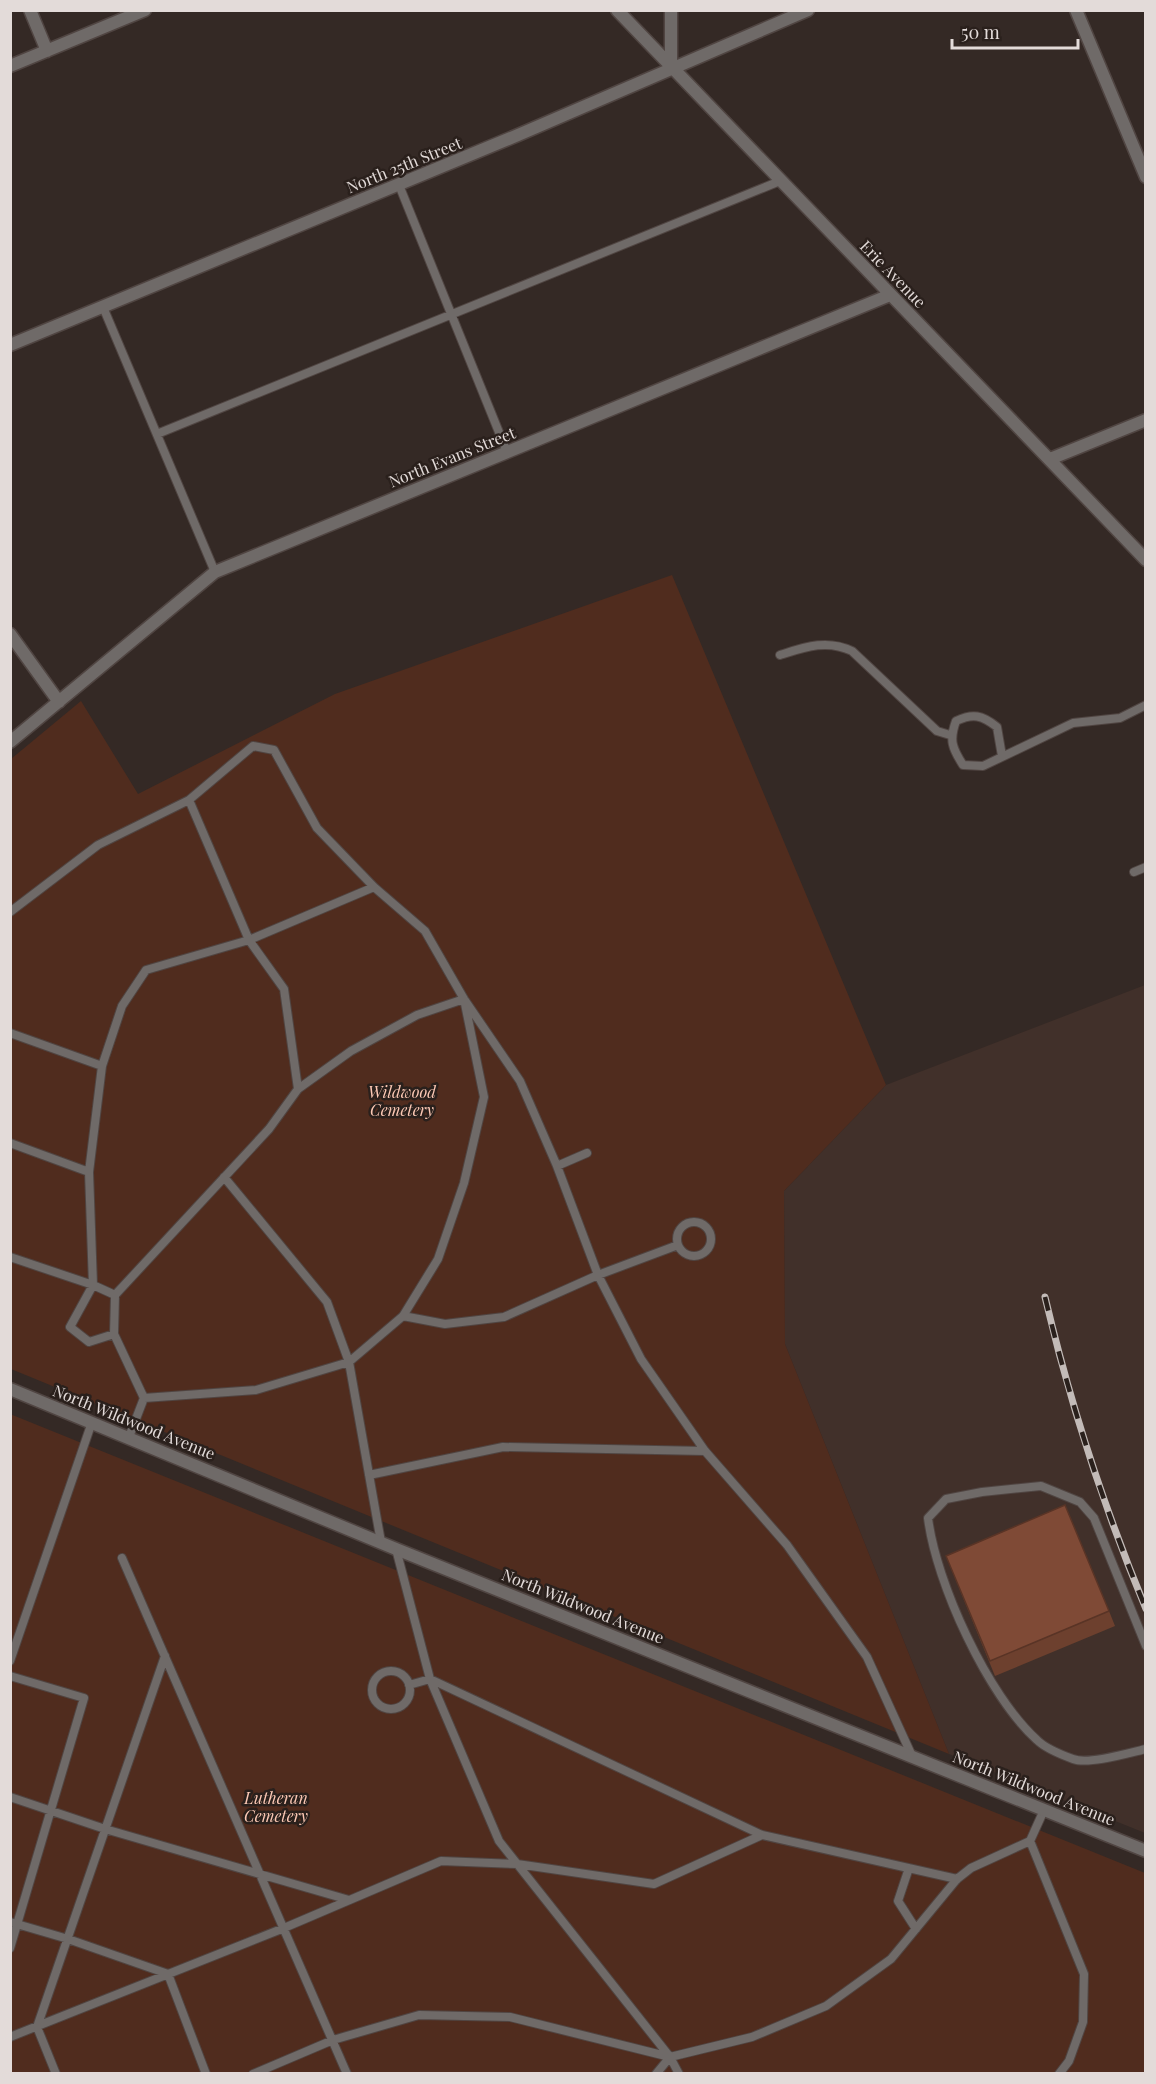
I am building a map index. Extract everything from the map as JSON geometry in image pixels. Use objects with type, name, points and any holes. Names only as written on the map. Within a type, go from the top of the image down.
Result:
[{"type":"street","points":[[30,10],[47,51]]},
{"type":"street","points":[[10,66],[145,10]]},
{"type":"street","name":"Erie Avenue","points":[[617,10],[1146,560]]},
{"type":"street","points":[[671,10],[671,67]]},
{"type":"street","name":"North 25th Street","points":[[10,345],[399,184],[808,10]]},
{"type":"street","points":[[1076,10],[1146,177]]},
{"type":"street","name":"North Evans Street","points":[[10,742],[215,572],[890,295]]},
{"type":"street","points":[[1050,459],[1146,420]]},
{"type":"street","points":[[10,634],[59,702]]},
{"type":"street","name":"North Wildwood Avenue","points":[[10,1389],[396,1549],[1146,1851]]},
{"type":"lane","points":[[158,435],[780,181]]},
{"type":"lane","points":[[399,184],[507,452]]},
{"type":"lane","points":[[103,307],[215,572]]},
{"type":"lane","points":[[780,655],[818,645],[837,643],[852,651],[937,731],[951,735]]},
{"type":"lane","points":[[1002,756],[997,727],[986,718],[970,715],[956,721],[951,735],[956,754],[963,765],[983,766],[1073,723],[1120,718],[1146,705]]},
{"type":"lane","points":[[10,912],[98,845],[189,800],[253,746],[274,750],[317,828],[374,887],[424,931],[464,999],[520,1081],[557,1166],[598,1275],[641,1359],[705,1451],[787,1545],[867,1657],[913,1757]]},
{"type":"lane","points":[[189,800],[249,940],[284,989],[298,1089]]},
{"type":"lane","points":[[1134,872],[1146,867]]},
{"type":"lane","points":[[114,1335],[89,1342],[70,1327],[93,1285],[89,1172],[102,1066],[122,1006],[146,970],[249,940],[374,887]]},
{"type":"lane","points":[[129,1437],[144,1398],[114,1335],[115,1295],[270,1129],[298,1089],[351,1051],[417,1015],[464,999]]},
{"type":"lane","points":[[144,1398],[256,1389],[349,1362],[403,1316],[438,1259],[464,1183],[484,1097],[464,999]]},
{"type":"lane","points":[[10,1033],[102,1066]]},
{"type":"lane","points":[[10,1143],[89,1172]]},
{"type":"lane","points":[[557,1166],[587,1153]]},
{"type":"lane","points":[[225,1177],[327,1302],[349,1362],[381,1542]]},
{"type":"lane","points":[[690,1223],[706,1226],[711,1236],[706,1252],[696,1257],[685,1254],[678,1245],[678,1234],[690,1223]]},
{"type":"lane","points":[[403,1316],[445,1324],[504,1317],[598,1275],[678,1245]]},
{"type":"lane","points":[[10,1257],[93,1285],[115,1295]]},
{"type":"lane","points":[[10,1661],[92,1422]]},
{"type":"lane","points":[[369,1475],[503,1447],[705,1451]]},
{"type":"lane","points":[[1146,1646],[1094,1518],[1080,1502],[1041,1486],[982,1492],[946,1499],[928,1518],[931,1546],[951,1601],[1009,1710],[1039,1742],[1076,1761],[1146,1749]]},
{"type":"lane","points":[[396,1549],[430,1678],[499,1841],[670,2058],[679,2073]]},
{"type":"lane","points":[[122,1558],[347,2073]]},
{"type":"lane","points":[[56,2073],[37,2027],[165,1656]]},
{"type":"lane","points":[[385,1671],[403,1674],[410,1685],[405,1703],[393,1709],[380,1706],[372,1696],[375,1678],[385,1671]]},
{"type":"lane","points":[[10,1676],[84,1698],[14,1923],[10,1948]]},
{"type":"lane","points":[[410,1685],[430,1678],[762,1835],[957,1879]]},
{"type":"lane","points":[[10,1797],[105,1829],[350,1900]]},
{"type":"lane","points":[[253,2073],[333,2040],[419,2015],[510,2017],[670,2058],[752,2037],[826,2006],[891,1959],[957,1879],[971,1868],[1030,1841],[1044,1810]]},
{"type":"lane","points":[[10,2037],[284,1928],[441,1861],[517,1864],[654,1884],[762,1835]]},
{"type":"lane","points":[[1030,1841],[1084,1974],[1083,2022],[1069,2061],[1059,2073]]},
{"type":"lane","points":[[909,1868],[898,1901],[916,1929]]},
{"type":"lane","points":[[14,1923],[68,1938],[168,1974],[206,2073]]},
{"type":"lane","points":[[656,2073],[670,2058]]},
{"type":"shaded area","points":[[1145,985],[1145,1833],[949,1754],[785,1344],[784,1191],[886,1085]]},
{"type":"green space","name":"Wildwood Cemetery","points":[[672,575],[886,1085],[784,1191],[785,1344],[949,1754],[11,1369],[11,759],[81,701],[138,794],[335,694]]},
{"type":"green space","name":"Lutheran Cemetery","points":[[10,1414],[1145,1873],[1145,2073],[11,2073]]},
{"type":"building","points":[[1065,1505],[1109,1611],[990,1661],[946,1556]]},
{"type":"railway","points":[[1045,1297],[1065,1376],[1089,1455],[1146,1609]]}]
